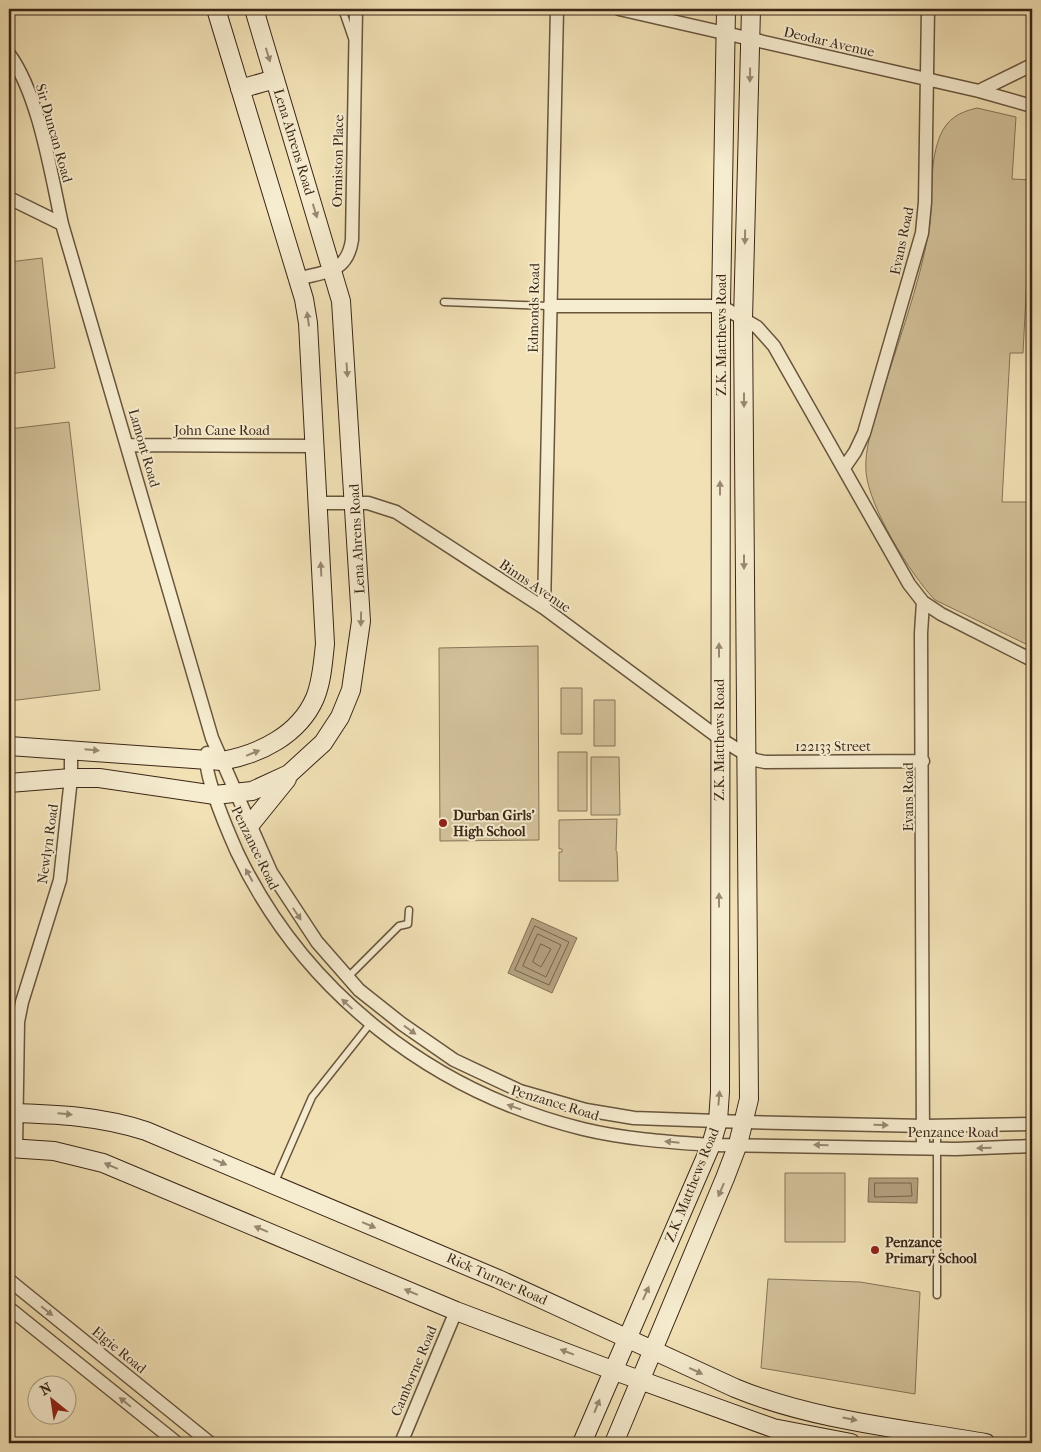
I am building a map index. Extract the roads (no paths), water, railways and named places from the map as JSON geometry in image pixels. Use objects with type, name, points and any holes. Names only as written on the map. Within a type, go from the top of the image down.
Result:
[{"type":"main road","points":[[9,746],[71,748],[222,761],[245,756],[269,747],[302,718],[315,698],[322,673],[326,644],[308,323],[298,279],[216,9]]},
{"type":"main road","name":"Lena Ahrens Road","points":[[9,783],[71,778],[99,778],[215,795],[252,791],[273,783],[298,768],[323,743],[340,717],[351,690],[361,621],[342,309],[332,269],[254,9]]},
{"type":"main road","name":"Z.K. Matthews Road","points":[[582,1443],[626,1337],[711,1145],[718,1121],[720,1092],[721,306],[726,9]]},
{"type":"main road","name":"Z.K. Matthews Road","points":[[614,1443],[738,1144],[745,1122],[749,1099],[743,319],[751,9]]},
{"type":"main road","points":[[240,89],[275,79]]},
{"type":"main road","points":[[720,596],[744,597]]},
{"type":"main road","points":[[249,826],[258,812],[298,768]]},
{"type":"main road","points":[[719,937],[747,936]]},
{"type":"main road","name":"Rick Turner Road","points":[[13,1113],[64,1114],[124,1124],[274,1184],[498,1279],[735,1388],[777,1404],[986,1443]]},
{"type":"main road","points":[[12,1148],[63,1153],[103,1163],[456,1311],[612,1370],[773,1428],[851,1443]]},
{"type":"street","name":"Ormiston Place","points":[[298,279],[341,266],[350,255],[352,240],[356,9]]},
{"type":"street","name":"Edmonds Road","points":[[544,608],[549,306],[557,9]]},
{"type":"street","name":"Deodar Avenue","points":[[619,9],[979,91],[1032,106]]},
{"type":"street","name":"Evans Road","points":[[844,468],[855,452],[864,433],[922,233],[925,202],[928,9]]},
{"type":"street","name":"Sir Duncan Road","points":[[9,54],[18,66],[32,105],[44,146],[62,224]]},
{"type":"street","points":[[979,91],[1032,65]]},
{"type":"street","points":[[9,198],[62,224]]},
{"type":"street","name":"Lamont Road","points":[[62,224],[128,444],[212,738],[222,761]]},
{"type":"street","points":[[549,306],[721,306],[757,327],[774,346],[909,584],[923,602],[941,614],[1032,660]]},
{"type":"street","name":"John Cane Road","points":[[128,444],[316,446]]},
{"type":"street","name":"Binns Avenue","points":[[317,503],[355,503],[383,506],[396,512],[544,608],[719,738],[745,755]]},
{"type":"street","name":"Evans Road","points":[[923,602],[921,632],[931,1126],[924,1147]]},
{"type":"street","points":[[205,759],[212,738]]},
{"type":"street","name":"Newlyn Road","points":[[12,1148],[18,1022],[60,880],[71,778],[71,748]]},
{"type":"street","name":"122133 Street","points":[[745,755],[765,762],[923,761]]},
{"type":"street","name":"Penzance Road","points":[[205,759],[225,826],[260,895],[303,956],[327,984],[370,1024],[407,1051],[446,1076],[504,1104],[584,1130],[620,1136],[711,1145],[938,1148],[1032,1146]]},
{"type":"street","name":"Penzance Road","points":[[222,761],[249,826],[271,872],[298,915],[345,974],[402,1024],[454,1060],[520,1091],[586,1110],[634,1118],[931,1126],[1032,1124]]},
{"type":"street","points":[[327,984],[345,974]]},
{"type":"street","points":[[446,1076],[454,1060]]},
{"type":"street","points":[[552,1120],[558,1102]]},
{"type":"street","name":"Elgie Road","points":[[9,1280],[210,1443]]},
{"type":"street","points":[[9,1308],[177,1443]]},
{"type":"street","name":"Camborne Road","points":[[401,1443],[456,1311]]},
{"type":"street","points":[[146,1418],[158,1402]]},
{"type":"lane","points":[[342,9],[354,44]]},
{"type":"lane","points":[[444,302],[549,306]]},
{"type":"lane","points":[[345,974],[399,926],[408,924],[409,910]]},
{"type":"lane","points":[[274,1184],[312,1097],[370,1024]]},
{"type":"lane","points":[[931,1126],[938,1148],[936,1295]]},
{"type":"water","points":[[532,918],[577,938],[552,993],[508,973]]},
{"type":"water","points":[[869,1178],[918,1178],[917,1203],[868,1202]]},
{"type":"place","name":"Durban Girls' High School","points":[[443,823]]},
{"type":"place","name":"Penzance Primary School","points":[[875,1250]]}]
